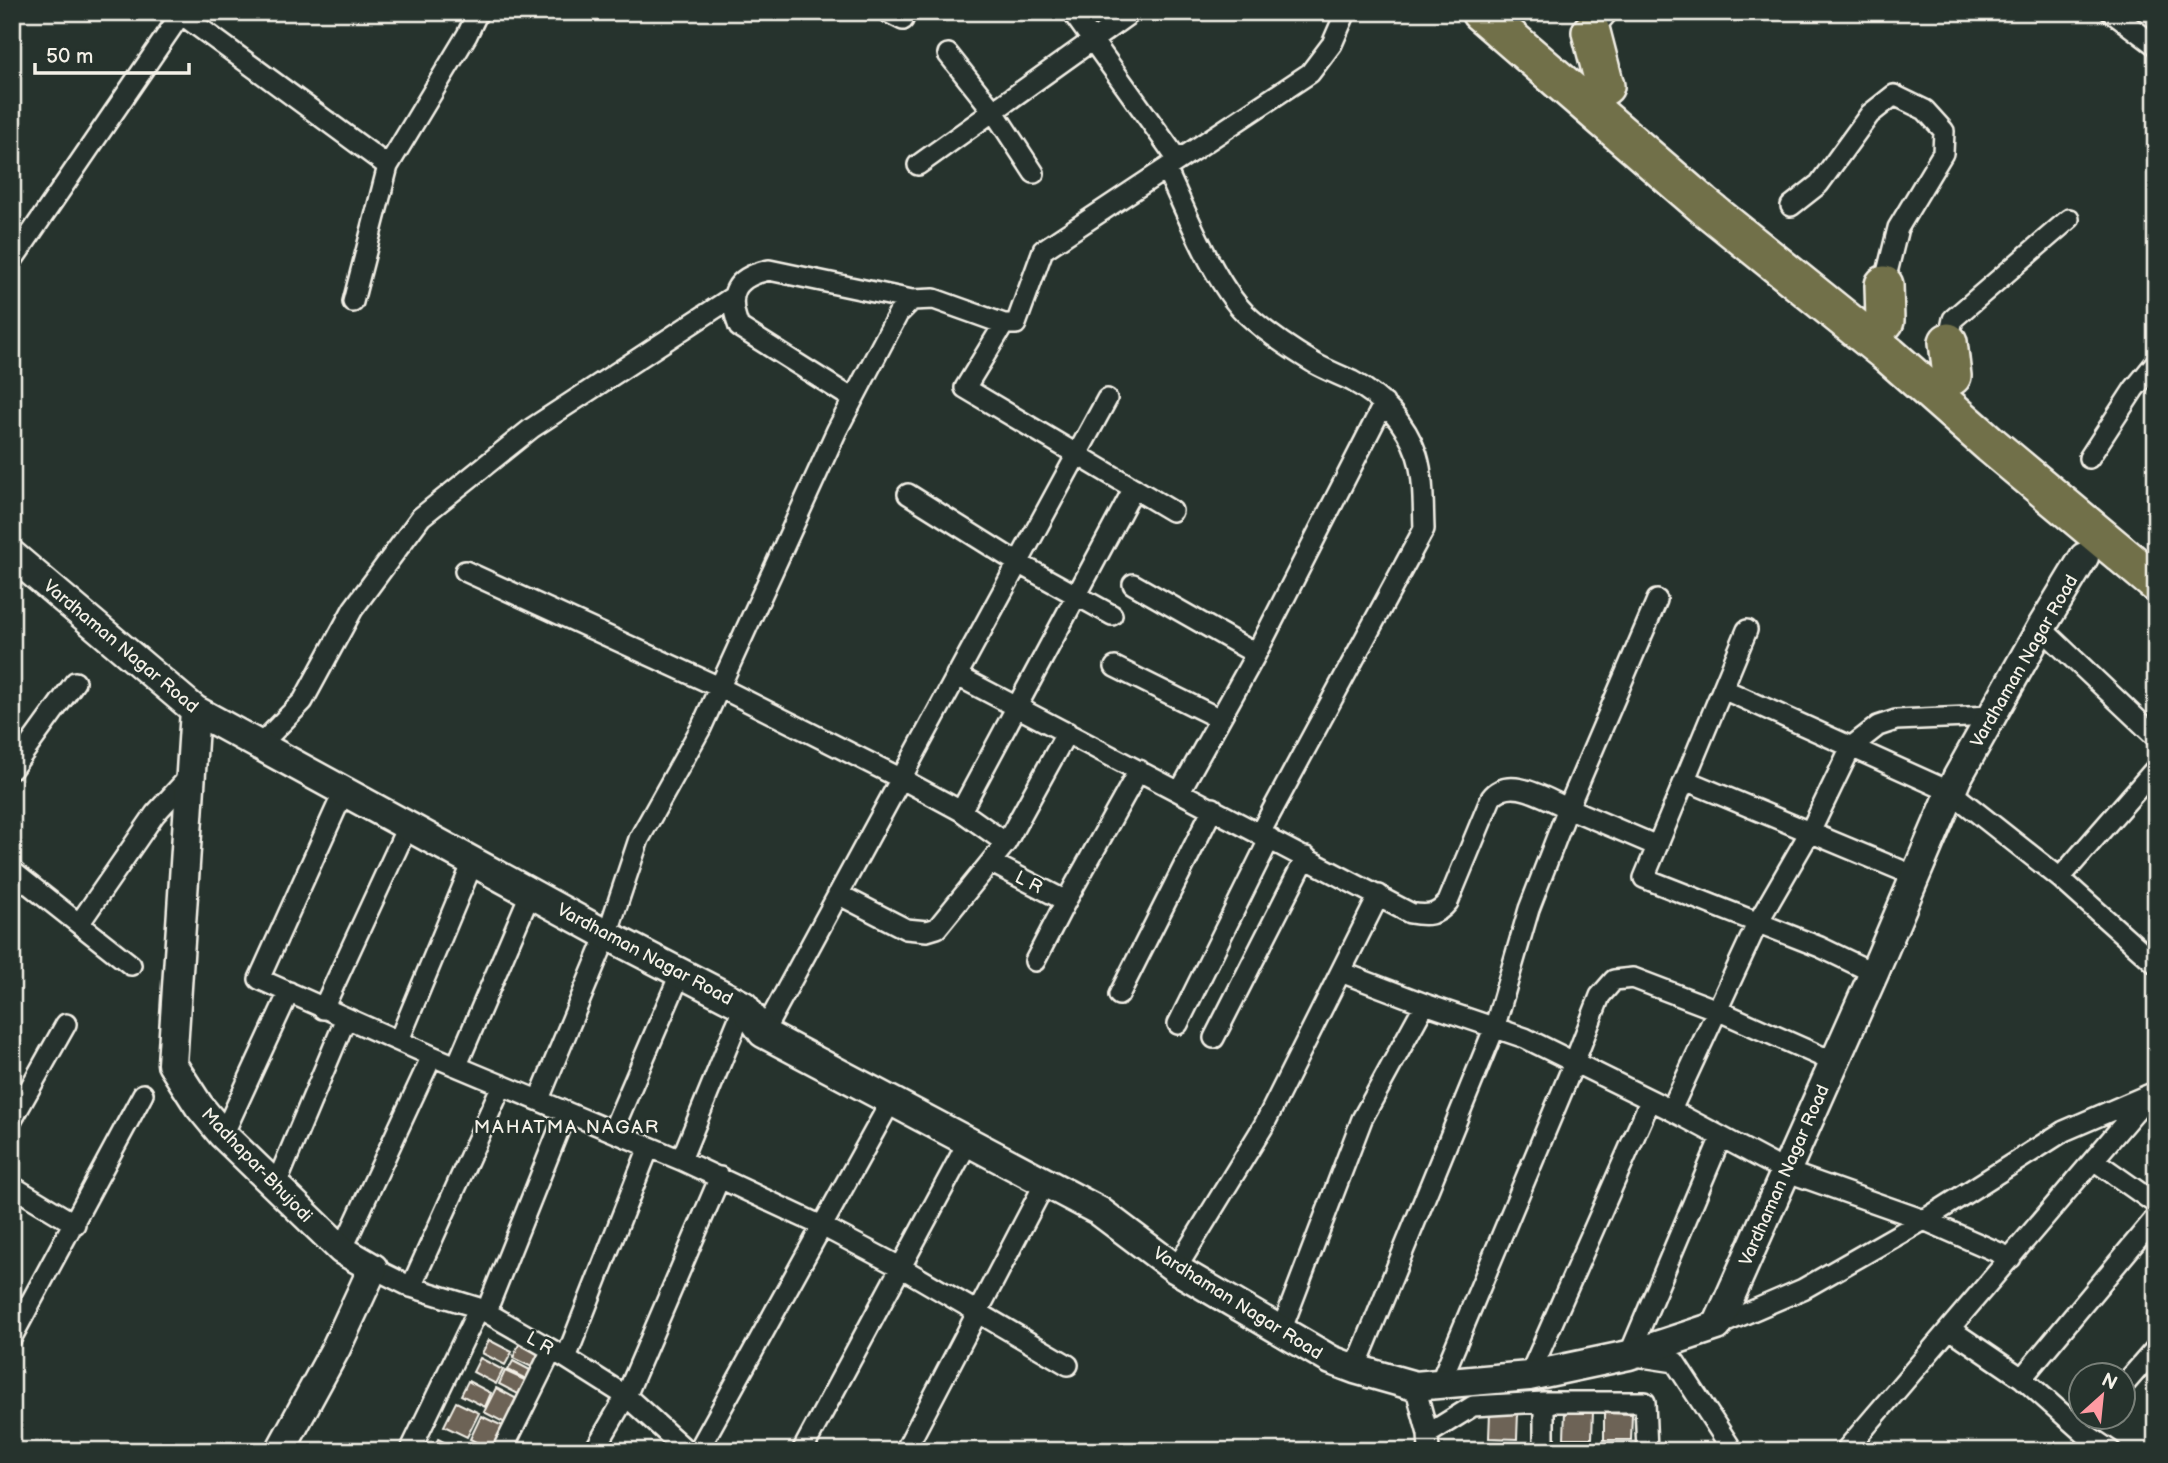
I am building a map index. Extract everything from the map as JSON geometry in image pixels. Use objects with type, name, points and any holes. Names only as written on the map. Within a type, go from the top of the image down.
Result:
[{"type":"highway","points":[[1480,12],[1703,205],[1889,355],[1991,445],[2156,583]]},
{"type":"highway","points":[[1600,22],[1605,86]]},
{"type":"highway","points":[[1884,285],[1885,321]]},
{"type":"street","points":[[353,302],[388,166],[467,35],[478,12]]},
{"type":"street","points":[[1072,12],[1094,41],[1172,164],[1216,271],[1242,311],[1271,335],[1316,364],[1354,382],[1384,403],[1404,428],[1417,456],[1422,489],[1424,529],[1265,835],[1178,1024]]},
{"type":"street","points":[[918,165],[1132,12]]},
{"type":"street","points":[[853,399],[739,327],[733,311],[739,282],[750,274],[769,270],[912,300],[934,299],[1004,324],[1016,324],[1043,250],[1310,73],[1332,44],[1346,12]]},
{"type":"street","points":[[2111,12],[2156,46]]},
{"type":"street","points":[[12,261],[181,14],[388,166]]},
{"type":"street","points":[[948,54],[994,112],[1034,173]]},
{"type":"street","points":[[1791,206],[1819,184],[1870,114],[1894,95],[1925,110],[1944,131],[1943,152],[1898,228],[1884,285]]},
{"type":"street","points":[[1950,359],[1954,319],[2069,219]]},
{"type":"street","points":[[260,745],[303,701],[353,609],[421,517],[532,428],[734,296]]},
{"type":"street","points":[[539,1099],[607,935],[639,839],[701,728],[853,399],[898,314],[912,300]]},
{"type":"street","points":[[1004,324],[965,388],[1172,512]]},
{"type":"street","points":[[2089,458],[2134,389],[2156,362]]},
{"type":"street","points":[[763,1034],[1107,399]]},
{"type":"street","points":[[1180,791],[1256,654],[1384,403]]},
{"type":"street","points":[[961,811],[1134,488]]},
{"type":"street","points":[[908,494],[1018,563],[1112,615]]},
{"type":"street","name":"Vardhaman Nagar Road","points":[[12,555],[195,710],[530,894],[744,1006],[763,1034],[1099,1211],[1176,1269],[1331,1360],[1354,1369],[1428,1384],[1529,1376],[1629,1355],[1717,1326],[1874,974],[1951,792],[2041,628],[2084,557]]},
{"type":"street","points":[[464,571],[719,687],[961,811],[1006,843]]},
{"type":"street","points":[[1133,584],[1256,654]]},
{"type":"street","points":[[1354,1369],[1494,1029],[1529,909],[1568,808],[1657,600]]},
{"type":"street","points":[[2041,628],[2156,737]]},
{"type":"street","points":[[1747,630],[1644,878],[1820,947],[1874,974]]},
{"type":"street","points":[[1115,667],[1220,719]]},
{"type":"street","points":[[956,675],[1410,913],[1434,915],[1448,902],[1496,791],[1520,788],[1657,846]]},
{"type":"street","points":[[12,769],[75,682]]},
{"type":"street","points":[[1723,689],[1951,792],[2060,878],[2156,964]]},
{"type":"street","name":"Madhapar-Bhujodi","points":[[195,710],[172,1064],[199,1106],[223,1135],[342,1250],[373,1268]]},
{"type":"street","points":[[1671,1111],[1758,922],[1810,832],[1851,747],[1878,726],[1896,720],[1992,716]]},
{"type":"street","points":[[838,894],[906,929],[915,932],[937,928],[1006,843],[1067,732]]},
{"type":"street","points":[[2060,878],[2156,768]]},
{"type":"street","points":[[1035,961],[1139,770]]},
{"type":"street","points":[[79,924],[155,814],[190,775]]},
{"type":"street","points":[[1685,780],[1915,876]]},
{"type":"street","points":[[344,791],[259,979],[432,1056],[720,1177],[902,1268],[1068,1365]]},
{"type":"street","points":[[1119,995],[1213,808]]},
{"type":"street","points":[[323,1009],[408,825]]},
{"type":"street","points":[[1214,1038],[1306,857]]},
{"type":"street","points":[[399,1040],[473,862]]},
{"type":"street","name":"L R","points":[[992,863],[1066,901]]},
{"type":"street","points":[[12,871],[131,965]]},
{"type":"street","points":[[457,1065],[530,894]]},
{"type":"street","points":[[1176,1269],[1263,1127],[1379,895]]},
{"type":"street","points":[[613,1130],[681,972]]},
{"type":"street","points":[[1341,972],[1525,1038],[1785,1171],[1924,1220],[2011,1258]]},
{"type":"street","points":[[1428,1442],[1428,1384],[1574,1063],[1600,996],[1614,980],[1633,978],[1717,1010],[1834,1062]]},
{"type":"street","points":[[223,1135],[289,992]]},
{"type":"street","points":[[1280,1331],[1362,1119],[1425,1004]]},
{"type":"street","points":[[681,1160],[744,1006]]},
{"type":"street","points":[[275,1187],[346,1018]]},
{"type":"street","points":[[12,1120],[66,1024]]},
{"type":"street","points":[[342,1250],[432,1056]]},
{"type":"street","points":[[411,1287],[502,1085]]},
{"type":"street","points":[[1845,1451],[2154,1093]]},
{"type":"street","points":[[1717,1326],[1803,1289],[1924,1220],[2064,1131],[2154,1093]]},
{"type":"street","points":[[12,1337],[143,1094]]},
{"type":"street","points":[[698,1451],[891,1101]]},
{"type":"street","points":[[1529,1376],[1650,1101]]},
{"type":"street","points":[[410,1451],[482,1310],[566,1112]]},
{"type":"street","points":[[1721,1137],[1629,1355],[1675,1362],[1733,1451]]},
{"type":"street","points":[[802,1451],[968,1142]]},
{"type":"street","points":[[502,1451],[559,1354],[649,1147]]},
{"type":"street","points":[[2095,1161],[2156,1204]]},
{"type":"street","points":[[594,1451],[626,1396],[720,1177]]},
{"type":"street","points":[[905,1451],[1045,1183]]},
{"type":"street","points":[[12,1186],[75,1224]]},
{"type":"street","points":[[2022,1378],[2156,1217]]},
{"type":"street","points":[[280,1451],[336,1348],[373,1268]]},
{"type":"street","name":"L R","points":[[373,1268],[411,1287],[482,1310],[559,1354],[626,1396],[687,1451]]},
{"type":"street","points":[[1950,1329],[2022,1378],[2084,1433],[2111,1451]]},
{"type":"street","points":[[2136,1372],[2156,1348]]},
{"type":"street","points":[[1428,1442],[1473,1406],[1544,1402],[1646,1402],[1647,1451]]},
{"type":"street","points":[[1544,1402],[1544,1451]]},
{"type":"building","points":[[489,1340],[512,1352],[505,1365],[482,1353]]},
{"type":"building","points":[[519,1344],[543,1356],[536,1369],[513,1358]]},
{"type":"building","points":[[480,1358],[503,1370],[496,1384],[473,1372]]},
{"type":"building","points":[[513,1361],[532,1371],[528,1380],[508,1370]]},
{"type":"building","points":[[505,1371],[529,1382],[522,1396],[499,1384]]},
{"type":"building","points":[[468,1381],[491,1393],[485,1407],[461,1395]]},
{"type":"building","points":[[496,1388],[519,1400],[507,1424],[484,1412]]},
{"type":"building","points":[[456,1402],[479,1413],[467,1437],[444,1426]]},
{"type":"building","points":[[1565,1411],[1593,1412],[1592,1438],[1564,1438]]},
{"type":"building","points":[[1490,1412],[1518,1412],[1517,1439],[1489,1438]]},
{"type":"building","points":[[1604,1413],[1632,1414],[1631,1440],[1604,1440]]},
{"type":"building","points":[[481,1416],[505,1427],[493,1451],[470,1439]]},
{"type":"building","points":[[438,1439],[461,1451],[432,1451]]},
{"type":"district","name":"MAHATMA NAGAR","points":[[567,1126]]}]
